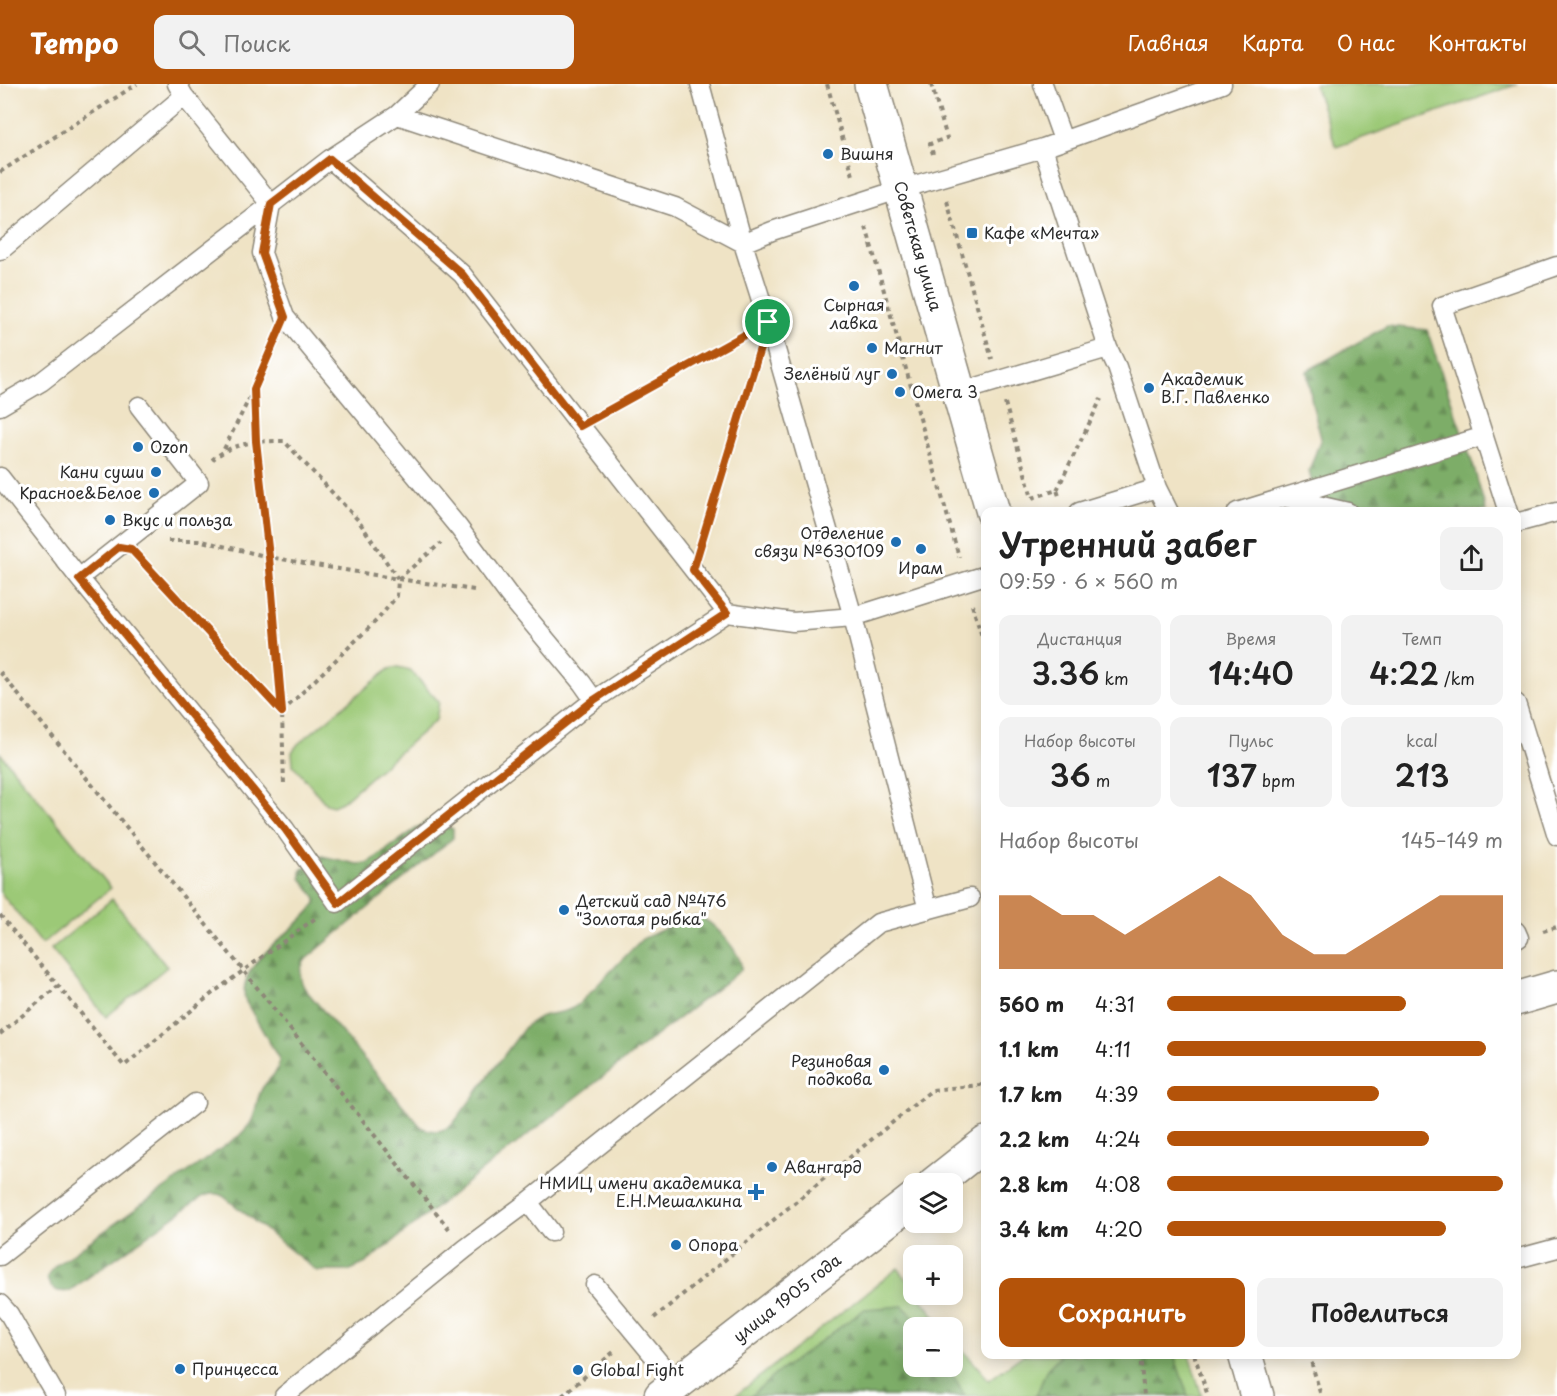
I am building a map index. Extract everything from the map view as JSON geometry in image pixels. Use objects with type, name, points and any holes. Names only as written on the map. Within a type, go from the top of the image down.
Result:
[{"type":"street","name":"Советская улица","points":[[871,84],[992,507]]},
{"type":"street","points":[[1521,998],[1557,987]]},
{"type":"street","points":[[948,1173],[981,1147]]},
{"type":"street","name":"улица 1905 года","points":[[669,1390],[903,1208]]},
{"type":"street","points":[[1246,1359],[1257,1396]]},
{"type":"lane","points":[[0,406],[41,382],[330,159],[397,116],[430,84]]},
{"type":"lane","points":[[700,84],[743,243],[853,617],[928,910]]},
{"type":"lane","points":[[1043,84],[1063,140]]},
{"type":"lane","points":[[743,243],[772,231],[901,189],[1043,148],[1222,84]]},
{"type":"lane","points":[[0,251],[181,90],[271,204],[262,253],[285,317],[459,528],[508,594],[594,700]]},
{"type":"lane","points":[[397,116],[675,207],[743,243]]},
{"type":"lane","points":[[1043,148],[1108,348],[1117,367],[1157,488],[1166,507]]},
{"type":"lane","points":[[330,159],[462,274],[727,613]]},
{"type":"lane","points":[[1506,507],[1443,306],[1557,266]]},
{"type":"lane","points":[[960,392],[1108,348]]},
{"type":"lane","points":[[79,579],[199,483],[139,406]]},
{"type":"lane","points":[[1253,507],[1484,436]]},
{"type":"lane","points":[[0,477],[79,579],[285,829],[338,903],[594,700],[727,613],[794,622],[853,617],[981,577]]},
{"type":"lane","points":[[1095,507],[1157,488]]},
{"type":"lane","points":[[1285,497],[1327,507]]},
{"type":"lane","points":[[1521,522],[1557,512]]},
{"type":"lane","points":[[1521,719],[1557,836]]},
{"type":"lane","points":[[284,1396],[465,1249],[528,1202],[878,922],[970,898]]},
{"type":"lane","points":[[0,1256],[195,1103]]},
{"type":"lane","points":[[528,1202],[551,1232]]},
{"type":"lane","points":[[1521,1258],[1557,1248]]},
{"type":"lane","points":[[595,1285],[636,1334],[669,1390]]},
{"type":"lane","points":[[3,1313],[56,1396]]},
{"type":"path","points":[[0,172],[137,84]]},
{"type":"path","points":[[827,84],[981,632]]},
{"type":"path","points":[[931,84],[947,138],[930,144],[1032,498],[1057,490]]},
{"type":"path","points":[[193,476],[224,450],[254,389],[285,317]]},
{"type":"path","points":[[580,426],[768,322]]},
{"type":"path","points":[[693,570],[768,322]]},
{"type":"path","points":[[1060,501],[1057,490],[1117,367]]},
{"type":"path","points":[[254,389],[256,441],[269,557],[282,712],[285,829]]},
{"type":"path","points":[[224,450],[256,441],[284,441],[358,520],[398,579],[397,596],[379,618],[282,712]]},
{"type":"path","points":[[398,579],[459,528]]},
{"type":"path","points":[[166,541],[202,541],[269,557],[398,579],[508,594]]},
{"type":"path","points":[[119,547],[131,549],[282,712]]},
{"type":"path","points":[[0,672],[243,970],[465,1249]]},
{"type":"path","points":[[0,915],[124,1066],[243,970],[338,903]]},
{"type":"path","points":[[0,1034],[58,986]]},
{"type":"path","points":[[562,1396],[933,1090],[981,1084]]},
{"type":"path","points":[[1140,1359],[1144,1396]]},
{"type":"path","points":[[1196,1359],[1208,1396]]},
{"type":"path","points":[[1310,1359],[1321,1396]]},
{"type":"green space","points":[[1314,84],[1518,84],[1336,147]]},
{"type":"green space","points":[[1387,326],[1427,330],[1485,507],[1362,507],[1316,499],[1309,471],[1321,438],[1307,371]]},
{"type":"green space","points":[[398,667],[410,670],[439,702],[436,720],[342,802],[333,806],[326,804],[293,765],[292,752],[298,744],[389,669]]},
{"type":"green space","points":[[0,753],[111,888],[42,944],[0,892]]},
{"type":"green space","points":[[428,820],[434,820],[453,829],[453,838],[306,959],[301,974],[305,989],[422,1128],[438,1131],[453,1124],[525,1027],[540,1017],[565,1011],[579,1004],[642,939],[689,917],[699,917],[712,925],[726,939],[738,956],[741,970],[366,1263],[348,1271],[317,1271],[223,1196],[211,1194],[195,1201],[69,1291],[58,1291],[52,1288],[47,1277],[55,1266],[240,1135],[251,1122],[261,1091],[276,1071],[279,1059],[246,1002],[244,988],[249,974],[269,948],[308,914],[316,903],[316,898],[301,878],[301,870],[322,856],[357,864],[368,863]]},
{"type":"green space","points":[[112,899],[167,967],[106,1017],[51,949]]},
{"type":"green space","points":[[898,1268],[903,1275],[903,1305],[926,1305],[936,1317],[903,1317],[903,1377],[963,1377],[963,1350],[989,1380],[1018,1359],[1190,1359],[1202,1396],[735,1396]]},
{"type":"green space","points":[[903,1306],[914,1317],[903,1317],[903,1377],[954,1377],[965,1396],[751,1396],[777,1373],[865,1309]]},
{"type":"green space","points":[[1057,1359],[1175,1359],[1188,1396],[1036,1396],[1047,1369]]},
{"type":"place","name":"Вишня","points":[[828,154]]},
{"type":"place","name":"Кафе «Мечта»","points":[[972,233]]},
{"type":"place","name":"Сырная лавка","points":[[854,286]]},
{"type":"place","name":"Магнит","points":[[872,348]]},
{"type":"place","name":"Зелёный луг","points":[[892,374]]},
{"type":"place","name":"Академик В.Г. Павленко","points":[[1149,388]]},
{"type":"place","name":"Омега 3","points":[[900,392]]},
{"type":"place","name":"Ozon","points":[[138,447]]},
{"type":"place","name":"Кани суши","points":[[156,472]]},
{"type":"place","name":"Красное&Белое","points":[[154,493]]},
{"type":"place","name":"Вкус и польза","points":[[110,520]]},
{"type":"place","name":"Отделение связи №630109","points":[[896,542]]},
{"type":"place","name":"Ирам","points":[[921,549]]},
{"type":"place","name":"Детский сад №476 \"Золотая рыбка\"","points":[[564,910]]},
{"type":"place","name":"Резиновая подкова","points":[[884,1070]]},
{"type":"place","name":"Авангард","points":[[772,1167]]},
{"type":"place","name":"НМИЦ имени академика Е.Н.Мешалкина","points":[[756,1192]]},
{"type":"place","name":"Опора","points":[[676,1245]]},
{"type":"place","name":"Принцесса","points":[[180,1369]]},
{"type":"place","name":"Global Fight","points":[[578,1370]]},
{"type":"route","points":[[330,159],[462,274],[580,426],[768,322],[693,570],[727,613],[594,700],[338,903],[285,829],[79,579],[119,547],[131,549],[282,712],[269,557],[256,441],[254,389],[285,317],[262,253],[271,204],[330,159]]}]
